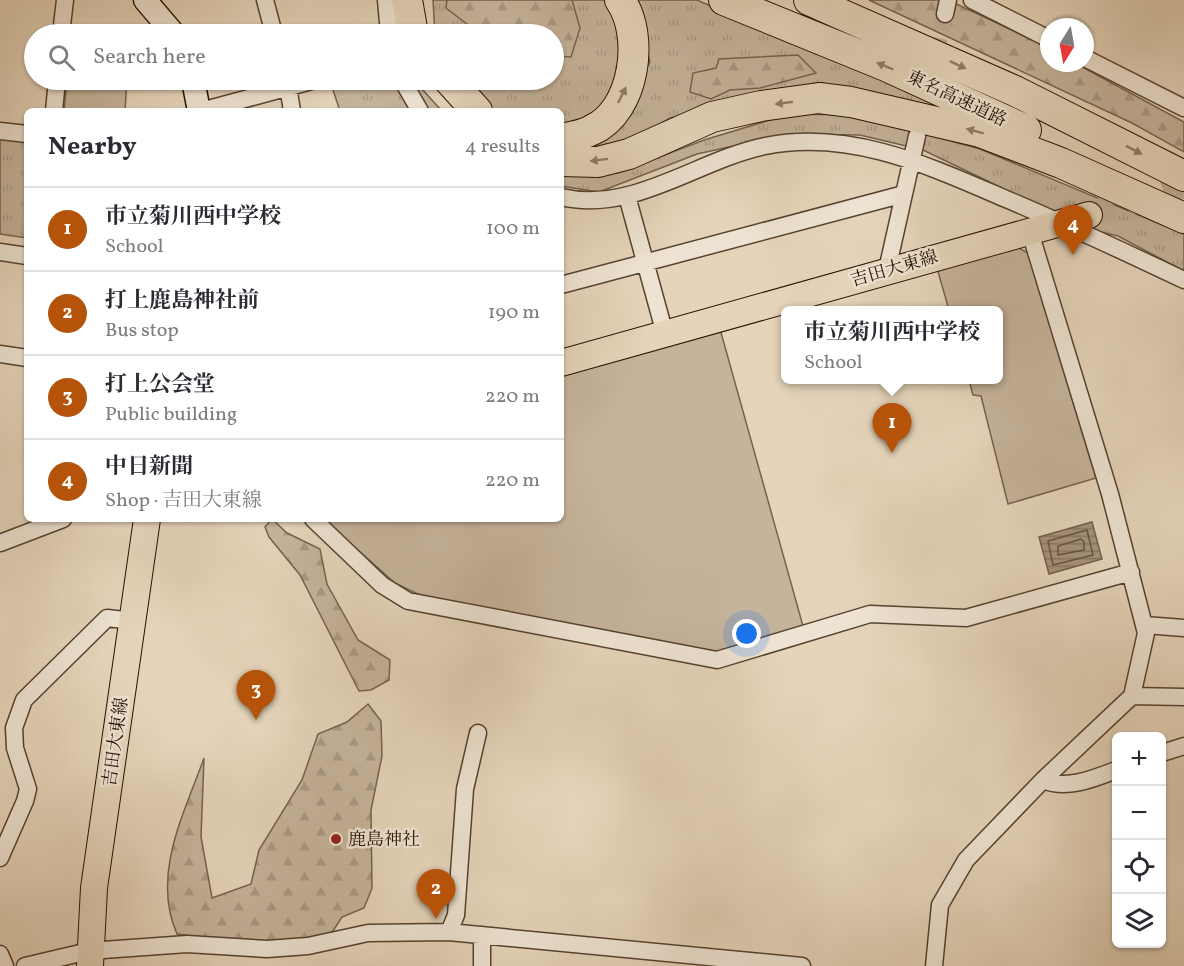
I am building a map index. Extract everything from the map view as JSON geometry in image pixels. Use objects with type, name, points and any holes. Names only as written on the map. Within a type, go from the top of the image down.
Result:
[{"type":"highway","points":[[407,0],[411,24]]},
{"type":"highway","points":[[424,0],[426,24]]},
{"type":"highway","points":[[564,138],[593,130],[607,119],[631,77],[635,42],[629,12],[620,0]]},
{"type":"highway","name":"東名高速道路","points":[[724,0],[907,76],[1085,157],[1184,209]]},
{"type":"highway","name":"東名高速道路","points":[[808,0],[1015,91],[1184,177]]},
{"type":"highway","points":[[838,0],[905,41]]},
{"type":"highway","points":[[436,90],[451,108]]},
{"type":"highway","points":[[458,90],[474,108]]},
{"type":"highway","points":[[564,161],[598,162],[619,157],[712,117],[819,98],[851,102],[980,132],[1061,163],[1184,218]]},
{"type":"main road","name":"吉田大東線","points":[[564,362],[1089,214]]},
{"type":"main road","name":"吉田大東線","points":[[90,959],[94,888],[147,522]]},
{"type":"street","points":[[62,24],[65,0]]},
{"type":"street","points":[[145,0],[165,24]]},
{"type":"street","points":[[265,0],[271,24]]},
{"type":"street","points":[[386,0],[388,24]]},
{"type":"street","points":[[972,0],[1040,34]]},
{"type":"street","points":[[1094,63],[1184,108]]},
{"type":"street","points":[[54,108],[56,90]]},
{"type":"street","points":[[195,90],[199,108]]},
{"type":"street","points":[[209,108],[266,90]]},
{"type":"street","points":[[289,90],[292,108]]},
{"type":"street","points":[[408,90],[418,108]]},
{"type":"street","points":[[0,131],[24,134]]},
{"type":"street","points":[[887,270],[917,136]]},
{"type":"street","points":[[564,197],[600,201],[627,196],[766,146],[809,142],[856,145],[911,158],[1062,223],[1184,280]]},
{"type":"street","points":[[564,284],[904,194]]},
{"type":"street","points":[[627,196],[665,334]]},
{"type":"street","points":[[934,966],[940,905],[954,878],[966,860],[1043,780],[1132,696],[1146,633],[1131,572],[1030,232]]},
{"type":"street","points":[[0,252],[24,256]]},
{"type":"street","points":[[0,354],[24,358]]},
{"type":"street","points":[[0,543],[55,522]]},
{"type":"street","points":[[316,522],[382,585],[408,601],[717,660],[870,614],[966,618],[1131,572]]},
{"type":"street","points":[[0,858],[26,801],[28,789],[15,748],[14,728],[24,700],[107,618],[133,621]]},
{"type":"street","points":[[1145,625],[1184,628]]},
{"type":"street","points":[[1132,696],[1184,697]]},
{"type":"street","points":[[449,932],[456,915],[465,789],[478,733]]},
{"type":"street","points":[[1166,751],[1184,746]]},
{"type":"street","points":[[1043,780],[1058,786],[1093,779],[1112,772]]},
{"type":"street","points":[[25,966],[90,959],[187,944],[277,949],[308,946],[368,933],[449,932],[482,935],[621,958],[802,966]]},
{"type":"street","points":[[482,935],[482,966]]},
{"type":"street","points":[[0,954],[5,966]]},
{"type":"green space","points":[[433,0],[604,0],[618,18],[628,59],[598,113],[564,127],[564,108],[487,108],[469,90],[564,90],[564,24],[434,24]]},
{"type":"green space","points":[[447,0],[572,0],[580,28],[571,57],[564,57],[564,24],[467,24],[446,8]]},
{"type":"green space","points":[[629,0],[697,0],[990,127],[789,90],[670,118],[616,150],[564,144],[629,105],[650,62],[638,13]]},
{"type":"green space","points":[[869,0],[948,0],[1035,41],[1040,44],[1040,72],[1092,72],[1184,122],[1184,152],[1132,123]]},
{"type":"green space","points":[[798,55],[816,73],[760,88],[730,90],[711,99],[690,92],[693,73],[716,68],[719,59]]},
{"type":"green space","points":[[66,90],[126,90],[125,108],[64,108]]},
{"type":"green space","points":[[333,90],[398,90],[408,108],[339,108]]},
{"type":"green space","points":[[414,90],[423,90],[439,108],[424,108]]},
{"type":"green space","points":[[790,114],[857,115],[980,149],[1184,234],[1184,271],[1118,236],[1062,223],[1000,187],[923,150],[860,135],[788,134],[697,154],[599,192],[564,186],[564,173],[618,173],[704,140]]},
{"type":"green space","points":[[0,138],[24,141],[24,238],[0,234]]},
{"type":"green space","points":[[1015,246],[1028,253],[1096,478],[1008,504],[981,396],[973,395],[970,384],[1003,384],[1003,306],[948,306],[937,268]]},
{"type":"green space","points":[[720,329],[803,626],[720,651],[707,651],[420,595],[395,583],[326,522],[564,522],[564,372]]},
{"type":"green space","points":[[269,522],[275,522],[287,533],[320,549],[327,584],[358,640],[390,660],[389,680],[371,690],[359,691],[300,575],[269,537],[265,527]]},
{"type":"green space","points":[[368,704],[381,721],[382,756],[371,810],[372,888],[364,908],[342,917],[325,943],[287,948],[177,934],[170,912],[167,889],[169,867],[180,823],[204,758],[201,837],[212,898],[251,884],[259,850],[302,780],[318,734],[347,722]]},
{"type":"water","points":[[1092,522],[1102,559],[1049,574],[1039,537]]},
{"type":"tunnel","points":[[920,124],[945,14]]},
{"type":"tunnel","points":[[1089,215],[1184,185]]},
{"type":"place","name":"中日新聞","points":[[1073,255]]},
{"type":"place","name":"市立菊川西中学校","points":[[892,453]]},
{"type":"place","name":"打上公会堂","points":[[256,720]]},
{"type":"place","name":"鹿島神社","points":[[336,839]]},
{"type":"place","name":"打上鹿島神社前","points":[[436,919]]}]
